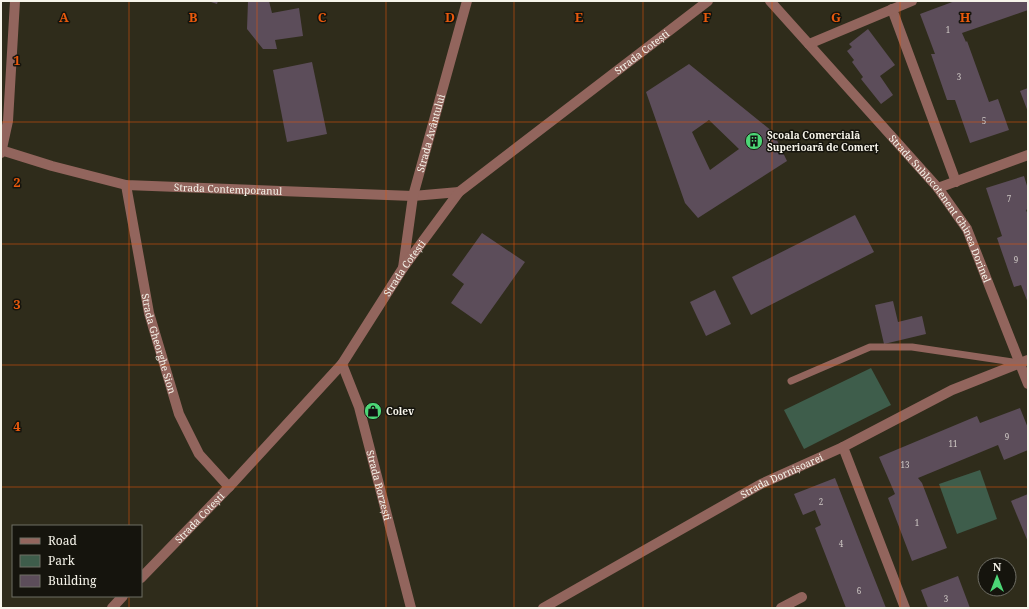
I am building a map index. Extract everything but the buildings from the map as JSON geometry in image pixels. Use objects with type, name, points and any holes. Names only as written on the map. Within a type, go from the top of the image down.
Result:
[{"type":"street","points":[[1,151],[8,122],[15,1]]},
{"type":"street","name":"Strada Avântului","points":[[403,268],[413,196],[467,1]]},
{"type":"street","name":"Strada Cotești","points":[[142,577],[229,487],[342,364],[403,268],[459,192],[708,1]]},
{"type":"street","name":"Strada Sublocotenent Ghinea Dorinel","points":[[770,1],[938,188],[967,229],[1024,361],[1028,384]]},
{"type":"street","points":[[809,44],[912,1]]},
{"type":"street","points":[[892,9],[956,182]]},
{"type":"street","name":"Strada Contemporanul","points":[[1,151],[126,185],[413,196],[459,192]]},
{"type":"street","points":[[938,188],[1028,155]]},
{"type":"street","name":"Strada Gheorghe Sion","points":[[126,185],[149,313],[179,414],[199,454],[229,487]]},
{"type":"street","name":"Strada Dornișoarei","points":[[543,608],[761,484],[843,447],[952,390],[1024,361]]},
{"type":"street","name":"Strada Borzești","points":[[342,364],[359,406],[411,608]]},
{"type":"street","points":[[843,447],[905,608]]},
{"type":"street","points":[[112,608],[122,597]]},
{"type":"street","points":[[781,608],[802,597]]},
{"type":"lane","points":[[791,380],[870,347],[912,347],[1024,361]]},
{"type":"green space","points":[[871,368],[891,405],[804,449],[784,410]]},
{"type":"green space","points":[[980,470],[997,519],[957,534],[939,484]]},
{"type":"place","name":"Școala Comercială Superioară de Comerț","points":[[754,141]]},
{"type":"place","name":"Colev","points":[[373,411]]}]
